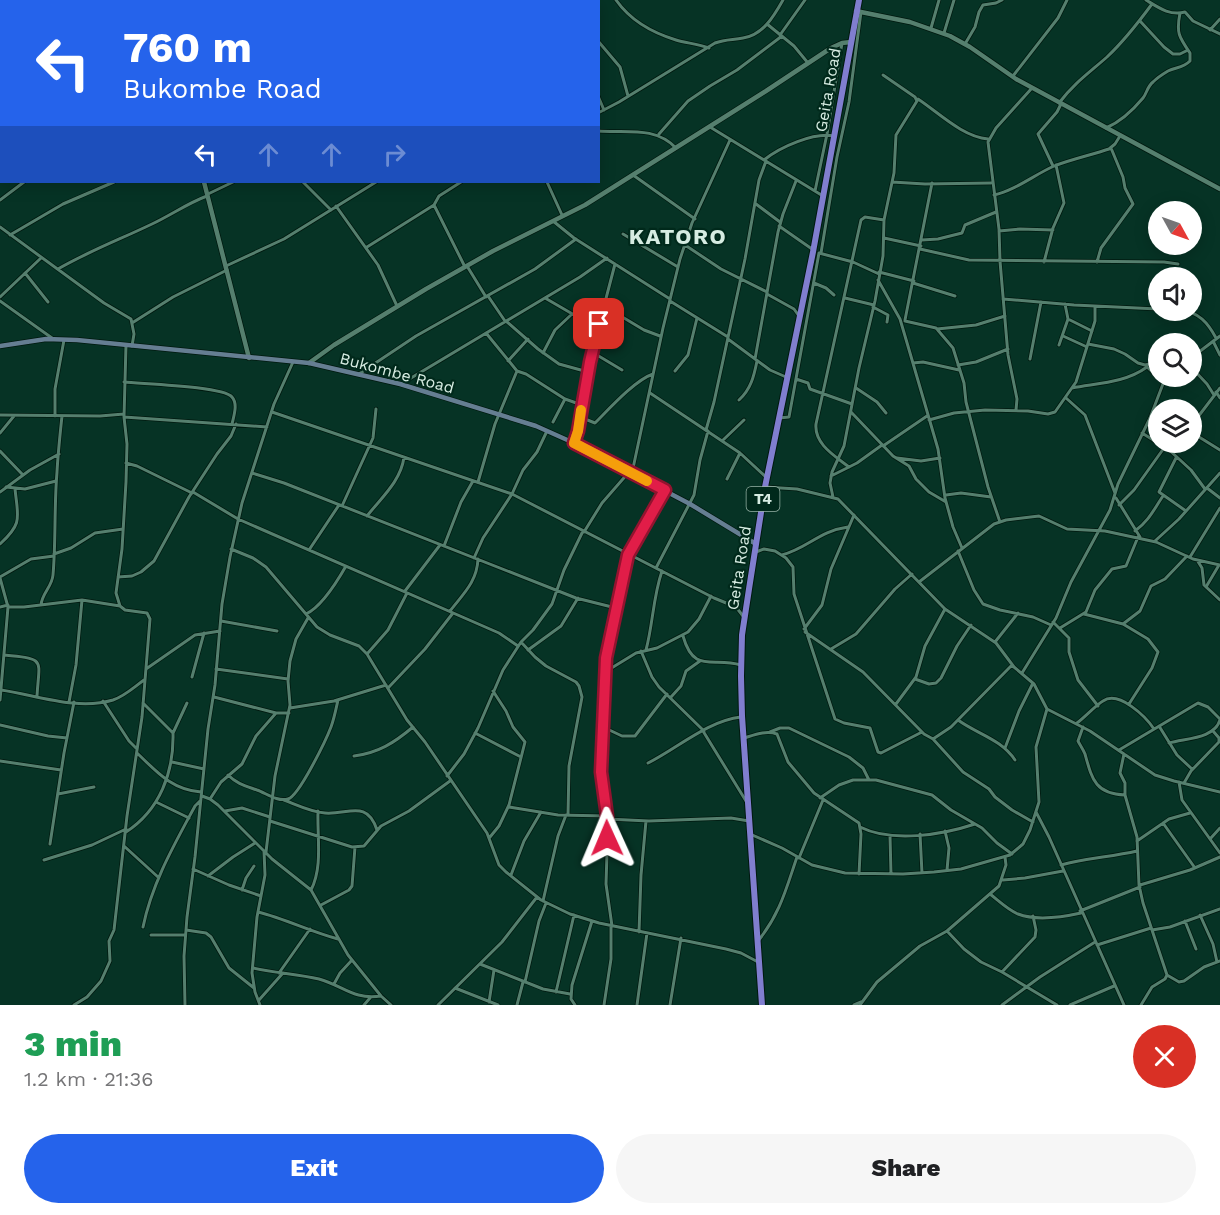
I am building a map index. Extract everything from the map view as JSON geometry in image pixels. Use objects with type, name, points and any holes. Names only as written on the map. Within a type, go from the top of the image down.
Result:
[{"type":"highway","name":"Geita Road","points":[[762,1005],[742,716],[741,665],[744,617],[765,487],[800,317],[816,252],[826,197],[830,135],[859,11],[859,0]]},
{"type":"main road","name":"Bukombe Road","points":[[0,346],[54,339],[126,345],[309,363],[400,384],[499,414],[574,443],[665,490],[756,544]]},
{"type":"street","points":[[616,0],[626,12],[647,27],[675,40],[709,48]]},
{"type":"street","points":[[600,112],[725,39],[745,38],[774,17],[783,0]]},
{"type":"street","points":[[659,134],[688,101],[737,70],[781,36],[805,0]]},
{"type":"street","points":[[931,28],[939,0]]},
{"type":"street","points":[[944,33],[954,0]]},
{"type":"street","points":[[964,44],[975,27],[983,5],[1002,0]]},
{"type":"street","points":[[1012,77],[1058,18],[1067,0]]},
{"type":"street","points":[[1146,0],[1167,12],[1187,12],[1193,21],[1220,34]]},
{"type":"street","points":[[1044,262],[1064,203],[1054,166],[1038,134],[1057,112],[1060,103],[1077,82],[1107,57],[1140,21],[1152,4]]},
{"type":"street","points":[[710,127],[796,181],[826,197],[849,102],[859,11],[944,33],[1012,77],[1220,189]]},
{"type":"street","points":[[1105,128],[1122,118],[1143,98],[1148,86],[1162,75],[1187,64],[1191,58],[1177,30],[1180,13]]},
{"type":"street","points":[[1210,30],[1220,19]]},
{"type":"street","points":[[1140,21],[1170,52],[1180,54],[1188,50]]},
{"type":"street","points":[[766,24],[794,46],[808,63]]},
{"type":"street","points":[[309,363],[398,306],[466,267],[585,205],[831,48],[851,42]]},
{"type":"street","points":[[600,43],[620,67],[628,96]]},
{"type":"street","points":[[815,191],[830,135],[842,43]]},
{"type":"street","points":[[883,75],[963,131],[988,139]]},
{"type":"street","points":[[1016,410],[1017,399],[1008,349],[999,231],[991,183],[988,139],[1032,88]]},
{"type":"street","points":[[833,498],[831,476],[844,446],[874,306],[884,238],[884,220],[892,182],[896,135],[916,105],[917,99]]},
{"type":"street","points":[[600,101],[604,110]]},
{"type":"street","points":[[600,131],[659,134],[676,148]]},
{"type":"street","points":[[656,568],[696,488],[700,460],[765,160],[778,150],[795,143],[830,135]]},
{"type":"street","points":[[993,195],[1009,191],[1027,178],[1054,166],[1111,148],[1120,136]]},
{"type":"street","points":[[447,776],[464,754],[503,670],[520,644],[543,617],[558,590],[564,570],[583,532],[602,502],[630,472],[678,267],[695,219],[730,140]]},
{"type":"street","points":[[1097,262],[1101,248],[1133,204],[1111,148]]},
{"type":"street","points":[[633,176],[695,219]]},
{"type":"street","points":[[739,400],[748,389],[756,360],[780,224],[796,181]]},
{"type":"street","points":[[892,182],[991,183]]},
{"type":"street","points":[[0,200],[23,183]]},
{"type":"street","points":[[10,236],[63,204],[112,183]]},
{"type":"street","points":[[204,183],[249,358]]},
{"type":"street","points":[[58,269],[231,183]]},
{"type":"street","points":[[304,183],[331,210]]},
{"type":"street","points":[[132,323],[173,297],[284,238],[374,183]]},
{"type":"street","points":[[366,247],[434,205],[440,196],[460,183]]},
{"type":"street","points":[[547,183],[562,217]]},
{"type":"street","points":[[902,328],[932,183]]},
{"type":"street","points":[[756,204],[790,235],[806,243],[816,252],[955,296]]},
{"type":"street","points":[[434,205],[466,267],[506,321],[559,364],[588,372]]},
{"type":"street","points":[[336,207],[378,264],[398,306]]},
{"type":"street","points":[[922,240],[962,233],[965,225],[996,212]]},
{"type":"street","points":[[849,467],[821,442],[815,431],[863,217],[884,220]]},
{"type":"street","points":[[553,221],[576,239],[728,338],[770,370],[788,378]]},
{"type":"street","points":[[0,227],[104,303],[127,316],[132,323],[134,334],[132,346]]},
{"type":"street","points":[[999,231],[1053,230]]},
{"type":"street","points":[[624,234],[678,267]]},
{"type":"street","points":[[884,238],[969,260],[1178,264]]},
{"type":"street","points":[[358,374],[416,336],[548,261],[576,239]]},
{"type":"street","points":[[685,245],[721,269],[794,309],[800,317]]},
{"type":"street","points":[[779,418],[789,417],[814,283],[816,252]]},
{"type":"street","points":[[41,258],[0,299],[54,339]]},
{"type":"street","points":[[400,384],[545,298],[607,258]]},
{"type":"street","points":[[574,443],[592,352],[615,264]]},
{"type":"street","points":[[25,273],[48,302]]},
{"type":"street","points":[[878,280],[902,328],[913,363],[940,458],[952,527],[962,548]]},
{"type":"street","points":[[814,283],[826,288],[834,296]]},
{"type":"street","points":[[545,298],[572,314],[599,324]]},
{"type":"street","points":[[845,298],[874,306],[888,315],[886,322]]},
{"type":"street","points":[[1003,298],[1148,309]]},
{"type":"street","points":[[1030,359],[1041,302]]},
{"type":"street","points":[[1059,345],[1068,320],[1065,304]]},
{"type":"street","points":[[604,306],[644,330],[661,337]]},
{"type":"street","points":[[831,476],[928,418],[969,411],[1016,410],[1048,414],[1057,410],[1072,388],[1088,346],[1095,321],[1095,306]]},
{"type":"street","points":[[543,353],[555,330],[572,314]]},
{"type":"street","points":[[905,321],[938,329],[976,325],[1005,316]]},
{"type":"street","points":[[675,371],[688,355],[698,318]]},
{"type":"street","points":[[1202,319],[1216,338],[1220,355]]},
{"type":"street","points":[[1068,320],[1092,331]]},
{"type":"street","points":[[938,329],[953,348],[964,383],[991,497],[1000,522]]},
{"type":"street","points":[[486,333],[517,371],[526,374],[565,399],[582,405]]},
{"type":"street","points":[[1063,336],[1088,346],[1119,351],[1146,366],[1131,376],[1113,382],[1072,388]]},
{"type":"street","points":[[1202,349],[1216,338]]},
{"type":"street","points":[[508,361],[528,339]]},
{"type":"street","points":[[55,416],[55,389],[64,340]]},
{"type":"street","points":[[120,606],[116,593],[123,529],[126,463],[124,382],[126,345]]},
{"type":"street","points":[[913,363],[923,362],[958,368],[1008,349]]},
{"type":"street","points":[[592,352],[622,370]]},
{"type":"street","points":[[185,1005],[185,935],[231,549],[267,426],[293,362]]},
{"type":"street","points":[[367,654],[388,630],[406,592],[442,546],[461,502],[476,482],[499,414],[517,371]]},
{"type":"street","points":[[580,417],[595,423],[611,404],[644,378],[653,374]]},
{"type":"street","points":[[1202,378],[1220,398]]},
{"type":"street","points":[[796,379],[806,382],[810,389],[823,395],[852,404]]},
{"type":"street","points":[[118,577],[132,576],[141,572],[154,561],[192,492],[216,454],[231,436],[236,406],[230,394],[220,391],[124,382]]},
{"type":"street","points":[[1022,674],[1052,624],[1071,582],[1110,510],[1160,387]]},
{"type":"street","points":[[856,388],[877,402],[886,412]]},
{"type":"street","points":[[1202,411],[1220,388]]},
{"type":"street","points":[[650,393],[740,453],[767,478]]},
{"type":"street","points":[[1066,398],[1085,415],[1119,505],[1139,537]]},
{"type":"street","points":[[553,422],[565,399]]},
{"type":"street","points":[[309,550],[340,506],[370,445],[375,430],[376,409]]},
{"type":"street","points":[[850,411],[883,446],[909,466],[919,483],[946,502]]},
{"type":"street","points":[[272,412],[512,494],[628,555],[736,607],[744,617]]},
{"type":"street","points":[[0,416],[124,415],[267,426]]},
{"type":"street","points":[[0,433],[14,416]]},
{"type":"street","points":[[41,605],[51,582],[54,555],[56,481],[62,416]]},
{"type":"street","points":[[722,441],[744,420]]},
{"type":"street","points":[[290,708],[338,700],[387,687],[425,650],[470,588],[476,575],[476,559],[483,538],[512,494],[523,470],[537,452],[547,431]]},
{"type":"street","points":[[1142,433],[1148,437]]},
{"type":"street","points":[[1202,439],[1220,450]]},
{"type":"street","points":[[0,451],[23,475]]},
{"type":"street","points":[[727,479],[740,453]]},
{"type":"street","points":[[1119,505],[1134,490],[1162,453]]},
{"type":"street","points":[[1171,453],[1191,470],[1206,488],[1220,498]]},
{"type":"street","points":[[0,492],[23,475],[59,454]]},
{"type":"street","points":[[367,516],[391,488],[403,466],[404,457]]},
{"type":"street","points":[[896,458],[921,461],[940,458]]},
{"type":"street","points":[[1176,458],[1159,490],[1163,496],[1186,511]]},
{"type":"street","points":[[126,463],[192,492],[238,519],[505,636],[520,644],[558,674],[576,682],[582,697],[569,766],[567,815],[556,843],[518,1005]]},
{"type":"street","points":[[252,473],[578,598],[616,608]]},
{"type":"street","points":[[1155,541],[1220,473]]},
{"type":"street","points":[[6,487],[25,489],[56,481]]},
{"type":"street","points":[[765,487],[797,489],[833,498],[844,504],[945,609],[995,642],[1012,665],[1033,684],[1047,709],[1077,723],[1155,774],[1220,792]]},
{"type":"street","points":[[0,544],[18,523],[15,489]]},
{"type":"street","points":[[604,1005],[611,959],[612,926],[606,884],[607,817],[601,784],[604,672],[628,555],[665,490]]},
{"type":"street","points":[[945,496],[961,493],[991,497]]},
{"type":"street","points":[[1135,531],[1151,516],[1163,496]]},
{"type":"street","points":[[1123,624],[1140,611],[1151,586],[1165,579],[1189,556],[1220,508]]},
{"type":"street","points":[[805,631],[822,605],[831,569],[854,515]]},
{"type":"street","points":[[919,582],[994,524],[1026,516],[1039,516],[1067,529],[1098,530],[1155,541],[1197,560],[1220,565],[1206,587]]},
{"type":"street","points":[[782,555],[800,549],[819,535],[848,527]]},
{"type":"street","points":[[0,700],[8,606],[0,577],[26,561],[54,555],[71,548],[94,533],[123,529]]},
{"type":"street","points":[[1060,628],[1084,614],[1095,590],[1112,569],[1126,566],[1139,537]]},
{"type":"street","points":[[231,549],[253,558],[266,567],[323,632],[355,644],[367,654],[413,727],[489,838],[499,865],[537,897],[592,921],[741,953],[758,962]]},
{"type":"street","points":[[755,553],[764,549],[782,555],[793,567],[794,594],[835,718],[844,723],[870,728],[878,752],[881,753],[922,732]]},
{"type":"street","points":[[958,551],[969,581],[981,602],[988,606],[1033,617],[1060,628],[1069,638],[1069,652],[1078,680],[1098,706]]},
{"type":"street","points":[[1197,560],[1202,568],[1203,582],[1220,600]]},
{"type":"street","points":[[261,1003],[254,987],[253,968],[272,797],[290,708],[288,679],[290,661],[296,639],[307,616],[337,582],[346,566]]},
{"type":"street","points":[[662,571],[656,591],[652,627],[644,651],[652,677],[703,731],[748,804]]},
{"type":"street","points":[[831,649],[856,634],[895,589],[912,574]]},
{"type":"street","points":[[604,672],[644,651],[657,648],[683,635],[694,627],[711,596]]},
{"type":"street","points":[[528,650],[561,626],[578,598]]},
{"type":"street","points":[[50,844],[67,738],[82,600]]},
{"type":"street","points":[[0,607],[82,600],[120,606],[125,610],[150,616],[137,751],[114,930],[109,941],[110,961],[101,981],[87,997],[74,1005]]},
{"type":"street","points":[[896,704],[915,679],[920,669],[925,646],[945,609]]},
{"type":"street","points":[[995,642],[1018,613]]},
{"type":"street","points":[[1084,614],[1123,624],[1148,639],[1158,652],[1152,668],[1129,704]]},
{"type":"street","points":[[221,621],[277,631]]},
{"type":"street","points":[[915,679],[929,684],[941,678],[957,646],[971,625]]},
{"type":"street","points":[[145,669],[195,635],[220,631]]},
{"type":"street","points":[[805,631],[863,672],[922,732],[933,739],[963,772],[989,789],[995,797],[1012,810],[1033,822]]},
{"type":"street","points":[[192,677],[204,633]]},
{"type":"street","points":[[683,635],[688,650],[700,661],[714,664],[731,662],[741,665]]},
{"type":"street","points":[[3,654],[31,658],[37,662],[40,670],[37,696]]},
{"type":"street","points":[[671,697],[678,692],[686,671],[700,661]]},
{"type":"street","points":[[933,739],[958,720],[1012,665]]},
{"type":"street","points":[[216,669],[288,679]]},
{"type":"street","points":[[1,688],[71,702],[103,701],[129,692],[144,680]]},
{"type":"street","points":[[1005,748],[1019,711],[1033,684]]},
{"type":"street","points":[[489,838],[499,826],[509,807],[524,740],[513,727],[493,691]]},
{"type":"street","points":[[603,727],[622,736],[635,736],[667,694]]},
{"type":"street","points":[[214,698],[276,713],[289,713]]},
{"type":"street","points":[[1077,723],[1103,700],[1110,698],[1129,704],[1144,716],[1154,729]]},
{"type":"street","points":[[284,800],[290,799],[299,789],[331,728],[338,700]]},
{"type":"street","points":[[103,701],[129,741],[165,780],[210,799],[288,874],[311,890],[352,960],[391,1005]]},
{"type":"street","points":[[143,703],[173,733]]},
{"type":"street","points":[[44,860],[92,845],[126,831],[147,816],[156,802],[172,762],[173,733],[187,703]]},
{"type":"street","points":[[1119,750],[1198,703],[1208,707],[1220,720],[1217,727],[1204,736],[1169,743]]},
{"type":"street","points":[[750,834],[827,870],[859,874],[922,873],[1005,857],[1023,844],[1036,812],[1040,793],[1036,747],[1047,709]]},
{"type":"street","points":[[210,799],[221,782],[242,764],[256,736],[276,713]]},
{"type":"street","points":[[648,763],[703,731],[731,718],[742,716]]},
{"type":"street","points":[[958,720],[1005,748],[1015,760]]},
{"type":"street","points":[[0,725],[67,738]]},
{"type":"street","points":[[1159,726],[1177,755],[1193,769]]},
{"type":"street","points":[[354,756],[369,754],[388,746],[413,727]]},
{"type":"street","points":[[1083,727],[1078,741],[1084,750],[1086,764],[1094,780],[1106,792],[1125,795]]},
{"type":"street","points":[[744,738],[780,728],[789,728],[849,757],[863,768],[869,780]]},
{"type":"street","points":[[1184,783],[1193,769],[1219,742],[1219,738],[1213,731]]},
{"type":"street","points":[[769,732],[777,734],[788,762],[801,779],[822,799],[853,818],[860,827],[870,832],[890,836],[920,834],[975,824]]},
{"type":"street","points":[[475,733],[521,757]]},
{"type":"street","points":[[1124,754],[1120,773],[1125,783],[1125,795],[1137,841],[1140,886],[1151,929],[1167,975],[1179,982],[1204,967],[1218,962],[1200,915]]},
{"type":"street","points":[[0,761],[61,770]]},
{"type":"street","points":[[172,762],[204,769]]},
{"type":"street","points":[[228,775],[236,782],[272,797],[318,811],[326,813],[363,812],[373,817],[377,830]]},
{"type":"street","points":[[757,943],[769,928],[783,903],[798,857],[822,799],[847,782],[869,780],[932,795],[951,810],[982,828],[1012,854]]},
{"type":"street","points":[[224,811],[242,808],[318,836],[355,847],[364,846],[377,830],[415,807],[450,781]]},
{"type":"street","points":[[990,894],[1013,912],[1025,916],[1055,919],[1081,912],[1140,886],[1196,868],[1220,855],[1182,800],[1179,782]]},
{"type":"street","points":[[58,794],[94,787]]},
{"type":"street","points":[[143,927],[148,902],[158,876],[195,806],[200,801]]},
{"type":"street","points":[[156,802],[189,819]]},
{"type":"street","points":[[509,807],[567,815],[646,821],[711,817],[749,821]]},
{"type":"street","points":[[311,890],[317,872],[318,811]]},
{"type":"street","points":[[511,876],[524,841],[541,812]]},
{"type":"street","points":[[1036,812],[1124,1005]]},
{"type":"street","points":[[1137,841],[1174,817],[1190,813]]},
{"type":"street","points":[[639,932],[646,821]]},
{"type":"street","points":[[1163,823],[1196,868]]},
{"type":"street","points":[[859,874],[860,827]]},
{"type":"street","points":[[1210,839],[1220,828]]},
{"type":"street","points":[[945,831],[949,848],[947,870]]},
{"type":"street","points":[[920,834],[922,873]]},
{"type":"street","points":[[890,836],[891,874]]},
{"type":"street","points":[[208,876],[255,843]]},
{"type":"street","points":[[124,846],[158,876]]},
{"type":"street","points":[[321,905],[349,890],[352,886],[355,847]]},
{"type":"street","points":[[1061,865],[1083,859],[1106,858],[1137,851]]},
{"type":"street","points":[[854,1005],[861,1003],[877,982],[907,956],[947,931],[990,894],[1002,880],[1006,865],[1005,857]]},
{"type":"street","points":[[242,890],[254,866]]},
{"type":"street","points":[[193,869],[261,896]]},
{"type":"street","points":[[1002,880],[1063,871]]},
{"type":"street","points":[[438,1005],[518,924],[537,897]]},
{"type":"street","points":[[1002,1005],[1026,987],[1096,944],[1151,929],[1170,927],[1220,909]]},
{"type":"street","points":[[258,912],[338,939]]},
{"type":"street","points":[[556,993],[574,915]]},
{"type":"street","points":[[1002,972],[1035,938],[1033,916]]},
{"type":"street","points":[[575,1005],[570,994],[592,921]]},
{"type":"street","points":[[1185,921],[1196,949]]},
{"type":"street","points":[[261,1003],[310,929]]},
{"type":"street","points":[[186,930],[206,933],[211,937],[229,968],[254,987]]},
{"type":"street","points":[[947,931],[972,956],[1057,1005]]},
{"type":"street","points":[[637,1005],[647,933]]},
{"type":"street","points":[[152,935],[185,935]]},
{"type":"street","points":[[670,1005],[681,939]]},
{"type":"street","points":[[334,984],[352,960]]},
{"type":"street","points":[[480,964],[556,993],[570,994]]},
{"type":"street","points":[[253,968],[334,984],[361,997],[381,996]]},
{"type":"street","points":[[489,1002],[495,970]]},
{"type":"street","points":[[1141,1005],[1152,987],[1165,980],[1167,975]]},
{"type":"street","points":[[1070,1005],[1114,986]]},
{"type":"street","points":[[455,988],[498,1005]]},
{"type":"street","points":[[364,1005],[370,998]]},
{"type":"slow traffic","points":[[581,410],[574,443],[647,481]]},
{"type":"district","name":"KATORO","points":[[678,236]]},
{"type":"route","points":[[599,324],[574,443],[665,490],[628,555],[606,658],[601,784],[607,810],[607,838]]}]
